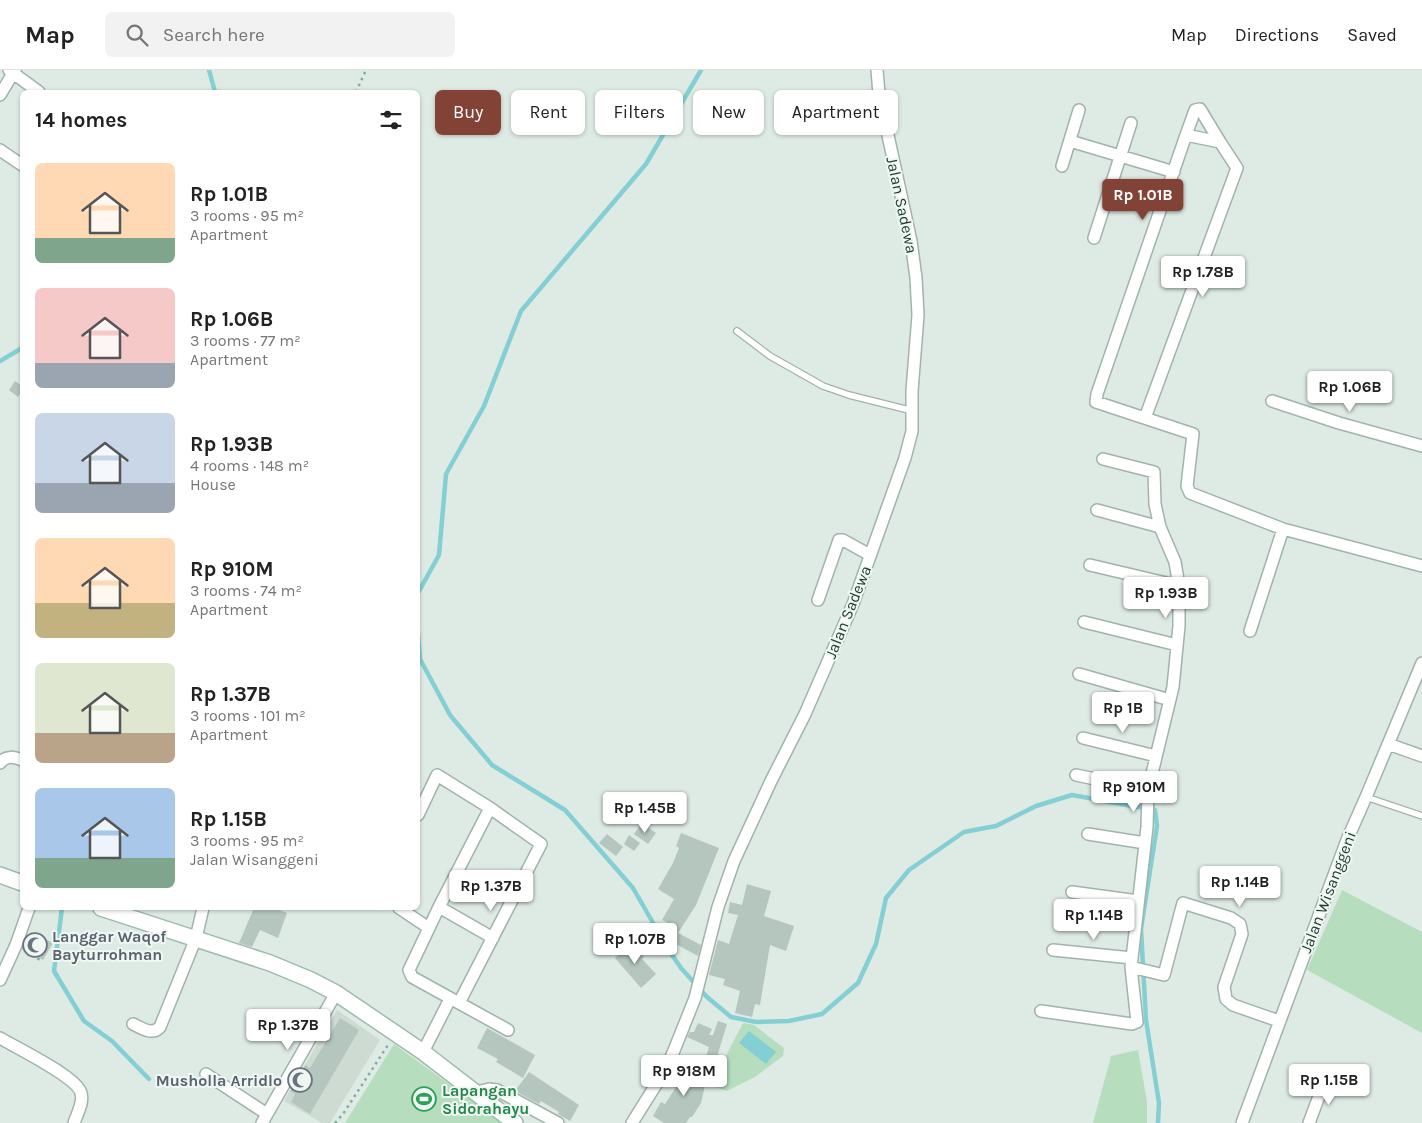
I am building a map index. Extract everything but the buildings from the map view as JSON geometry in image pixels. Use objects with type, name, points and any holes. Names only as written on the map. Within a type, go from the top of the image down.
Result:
[{"type":"main road","points":[[0,875],[20,882]]},
{"type":"main road","points":[[107,910],[270,963],[336,993],[423,1052],[515,1123]]},
{"type":"street","name":"Jalan Sadewa","points":[[632,1123],[667,1067],[695,998],[718,907],[734,861],[805,714],[853,604],[905,458],[912,431],[912,391],[918,315],[916,278],[911,240],[879,94],[877,70]]},
{"type":"street","points":[[0,95],[12,71],[36,90]]},
{"type":"street","points":[[1145,418],[1237,168],[1200,109],[1196,110],[1186,135],[1097,394],[1096,402],[1193,434],[1187,486],[1190,493],[1283,529],[1422,566]]},
{"type":"street","points":[[1062,166],[1079,110]]},
{"type":"street","points":[[1094,238],[1131,124]]},
{"type":"street","points":[[1186,135],[1220,142]]},
{"type":"street","points":[[1070,141],[1174,172]]},
{"type":"street","points":[[0,150],[20,164]]},
{"type":"street","points":[[1272,401],[1339,424],[1422,446]]},
{"type":"street","points":[[1040,1011],[1132,1024],[1137,1022],[1134,965],[1138,902],[1147,827],[1148,795],[1173,687],[1179,626],[1179,586],[1175,562],[1160,527],[1155,504],[1154,472],[1102,459]]},
{"type":"street","points":[[1097,510],[1160,527]]},
{"type":"street","points":[[1250,631],[1283,529]]},
{"type":"street","points":[[818,600],[840,540],[870,555]]},
{"type":"street","points":[[1090,565],[1179,586]]},
{"type":"street","points":[[1084,622],[1177,645]]},
{"type":"street","name":"Jalan Wisanggeni","points":[[1242,1123],[1347,840],[1422,663]]},
{"type":"street","points":[[1079,674],[1170,700]]},
{"type":"street","points":[[1083,738],[1156,756]]},
{"type":"street","points":[[1388,744],[1422,756]]},
{"type":"street","points":[[0,763],[3,759],[10,757],[20,760]]},
{"type":"street","points":[[1076,775],[1148,795]]},
{"type":"street","points":[[420,810],[438,776],[490,808],[541,844],[493,938],[423,1052]]},
{"type":"street","points":[[490,808],[409,970],[412,977],[508,1030]]},
{"type":"street","points":[[1088,834],[1145,843]]},
{"type":"street","points":[[1072,892],[1138,902]]},
{"type":"street","points":[[1053,950],[1134,965],[1164,976],[1183,903],[1231,918],[1240,924],[1242,934],[1224,987],[1226,999],[1233,1005],[1279,1021]]},
{"type":"street","points":[[439,908],[493,938]]},
{"type":"street","points":[[0,980],[15,947],[28,910]]},
{"type":"street","points":[[133,1024],[152,1032],[160,1027],[196,938],[203,910]]},
{"type":"street","points":[[402,910],[429,928]]},
{"type":"street","points":[[206,1074],[265,1120],[336,993]]},
{"type":"street","points":[[0,1038],[66,1076],[77,1085],[82,1094],[82,1104],[74,1123]]},
{"type":"street","points":[[1308,1123],[1325,1080]]},
{"type":"street","points":[[477,1092],[489,1089],[497,1090],[558,1123]]},
{"type":"lane","points":[[737,332],[770,356],[822,386],[849,395],[913,411]]},
{"type":"lane","points":[[1366,797],[1422,816]]},
{"type":"path","points":[[357,90],[366,70]]},
{"type":"path","points":[[15,947],[42,962]]},
{"type":"path","points":[[335,1123],[344,1114],[395,1033]]},
{"type":"shaded area","points":[[337,1010],[380,1040],[330,1123],[322,1123],[284,1101]]},
{"type":"green space","points":[[1342,890],[1422,932],[1422,1033],[1307,970]]},
{"type":"green space","points":[[743,1023],[754,1025],[784,1048],[783,1056],[755,1077],[727,1091],[713,1086],[716,1075]]},
{"type":"green space","points":[[394,1044],[502,1123],[345,1123]]},
{"type":"green space","points":[[1138,1050],[1147,1102],[1147,1123],[1093,1123],[1111,1056]]},
{"type":"water","points":[[749,1031],[776,1052],[766,1064],[739,1043]]},
{"type":"waterway","points":[[209,70],[214,90]]},
{"type":"waterway","points":[[420,589],[439,555],[446,474],[484,406],[521,311],[646,164],[701,70]]},
{"type":"waterway","points":[[0,361],[20,349]]},
{"type":"waterway","points":[[420,659],[450,715],[492,765],[565,810],[633,888],[681,968],[707,997],[731,1017],[756,1022],[789,1021],[822,1014],[858,983],[876,944],[886,898],[909,870],[964,832],[996,826],[1036,806],[1072,795],[1155,810],[1157,826],[1141,929],[1146,1020],[1159,1103],[1158,1123]]},
{"type":"waterway","points":[[62,910],[54,971],[84,1021],[112,1041],[149,1079]]},
{"type":"place","name":"Langgar Waqof Bayturrohman","points":[[35,945]]},
{"type":"place","name":"Musholla Arridlo","points":[[300,1080]]},
{"type":"place","name":"Lapangan Sidorahayu","points":[[424,1099]]}]
